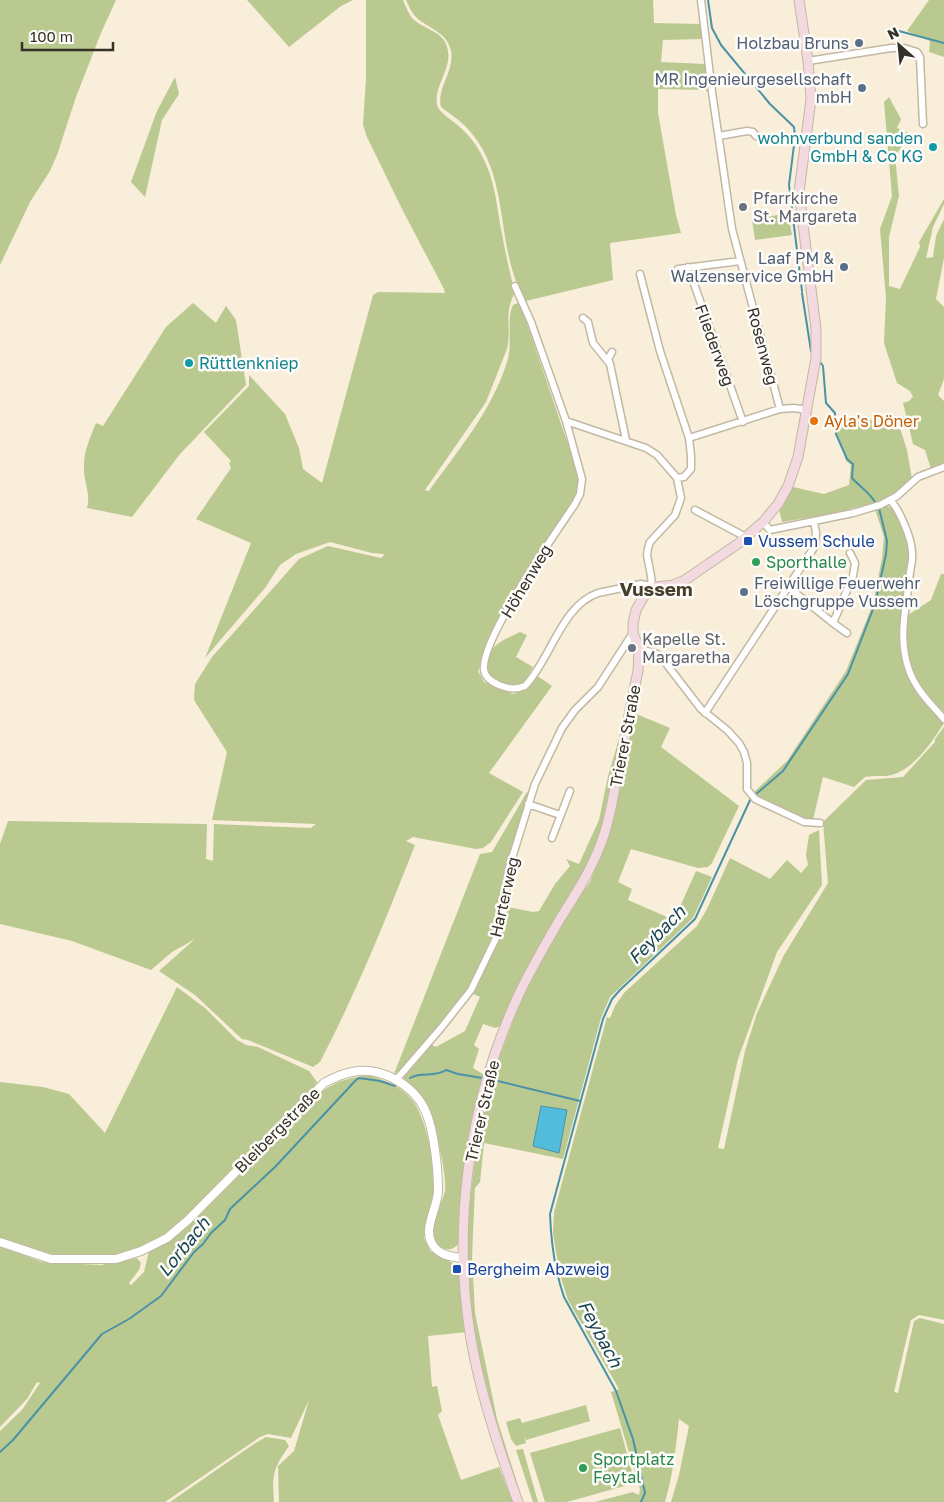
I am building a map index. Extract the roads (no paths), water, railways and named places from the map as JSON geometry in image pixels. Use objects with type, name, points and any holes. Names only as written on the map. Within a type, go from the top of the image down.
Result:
[{"type":"main road","points":[[633,633],[636,610],[651,588],[673,585],[686,580],[745,538],[763,522],[778,504],[788,486],[798,457],[816,358],[816,329],[799,192],[811,100],[808,61],[799,0]]},
{"type":"main road","name":"Trierer Straße","points":[[518,1502],[484,1403],[466,1306],[464,1258],[465,1207],[471,1154],[492,1066],[520,992],[538,956],[582,886],[601,845],[610,812],[639,664],[639,648],[633,633]]},
{"type":"street","name":"Rosenweg","points":[[701,0],[732,229],[780,409]]},
{"type":"street","points":[[808,61],[891,48],[904,48],[917,52],[920,57],[924,124]]},
{"type":"street","points":[[718,136],[747,131],[753,132],[756,136]]},
{"type":"street","points":[[678,269],[740,261]]},
{"type":"street","name":"Fliederweg","points":[[688,267],[743,422]]},
{"type":"street","points":[[640,274],[661,355],[688,438],[691,469],[684,478],[677,478]]},
{"type":"street","name":"Höhenweg","points":[[515,286],[532,325],[566,421],[582,479],[580,494],[509,606],[488,648],[484,662],[484,672],[488,679],[500,685],[516,689],[525,686],[576,606],[591,595],[598,593],[642,584],[651,588]]},
{"type":"street","points":[[583,318],[588,322],[593,343],[610,364]]},
{"type":"street","points":[[612,352],[608,359],[626,440]]},
{"type":"street","points":[[688,438],[780,409],[794,408],[807,410]]},
{"type":"street","points":[[566,421],[646,448],[657,455],[677,478],[681,498],[675,515],[650,542],[648,548],[651,588]]},
{"type":"street","points":[[763,522],[770,530],[880,505],[891,501],[918,477],[944,467]]},
{"type":"street","points":[[891,501],[899,511],[912,552],[902,625],[906,658],[916,686],[924,698],[944,719]]},
{"type":"street","points":[[695,510],[745,538]]},
{"type":"street","points":[[705,713],[815,546],[816,533],[814,521]]},
{"type":"street","points":[[834,623],[853,576],[855,563],[850,553]]},
{"type":"street","points":[[788,586],[846,633]]},
{"type":"street","name":"Harterweg","points":[[396,1080],[471,990],[499,932],[504,909],[506,876],[536,784],[562,728],[575,710],[598,687],[633,633]]},
{"type":"street","points":[[639,648],[661,657],[705,713],[739,743],[747,763],[747,789],[755,800],[804,822],[820,823]]},
{"type":"street","points":[[552,838],[570,791]]},
{"type":"street","points":[[528,804],[560,815]]},
{"type":"street","name":"Bleibergstraße","points":[[0,1242],[51,1259],[116,1258],[141,1250],[167,1238],[188,1220],[324,1083],[353,1071],[366,1071],[380,1073],[396,1080],[419,1100],[425,1111],[431,1132],[438,1190],[429,1229],[430,1241],[437,1251],[446,1255],[464,1258]]},
{"type":"water","points":[[541,1106],[567,1110],[559,1153],[533,1146]]},
{"type":"waterway","name":"Feybach","points":[[708,0],[712,28],[721,45],[770,104],[794,127],[795,137],[789,185],[802,291]]},
{"type":"waterway","points":[[895,30],[944,43]]},
{"type":"waterway","name":"Feybach","points":[[802,293],[811,351]]},
{"type":"waterway","name":"Feybach","points":[[820,362],[823,366],[826,403],[835,413],[836,434],[847,459],[853,464],[852,478],[869,494],[876,504]]},
{"type":"waterway","name":"Feybach","points":[[755,795],[783,771],[848,674],[875,604],[886,554],[887,541],[879,508]]},
{"type":"waterway","name":"Feybach","points":[[641,1502],[645,1493],[633,1439],[616,1391],[564,1297],[554,1256],[550,1214],[603,1019],[612,999],[695,919],[751,798]]},
{"type":"waterway","name":"Lorbach","points":[[410,1078],[419,1075],[437,1074],[446,1070],[482,1078]]},
{"type":"waterway","name":"Lorbach","points":[[0,1452],[13,1440],[102,1334],[129,1319],[161,1296],[194,1252],[225,1220],[230,1209],[275,1167],[356,1080],[359,1078],[380,1081],[395,1086]]},
{"type":"waterway","name":"Lorbach","points":[[498,1081],[580,1101]]},
{"type":"place","name":"Holzbau Bruns","points":[[859,43]]},
{"type":"place","name":"MR Ingenieurgesellschaft mbH","points":[[862,88]]},
{"type":"place","name":"wohnverbund sanden GmbH & Co KG","points":[[933,147]]},
{"type":"place","name":"Pfarrkirche St. Margareta","points":[[743,207]]},
{"type":"place","name":"Laaf PM & Walzenservice GmbH","points":[[844,267]]},
{"type":"place","name":"Rüttlenkniep","points":[[189,363]]},
{"type":"place","name":"Ayla's Döner","points":[[814,421]]},
{"type":"place","name":"Vussem Schule","points":[[748,541]]},
{"type":"place","name":"Sporthalle","points":[[756,562]]},
{"type":"place","name":"Freiwillige Feuerwehr Löschgruppe Vussem","points":[[744,592]]},
{"type":"place","name":"Kapelle St. Margaretha","points":[[632,648]]},
{"type":"place","name":"Bergheim Abzweig","points":[[457,1269]]},
{"type":"place","name":"Sportplatz Feytal","points":[[583,1468]]},
{"type":"district","name":"Vussem","points":[[656,589]]}]
